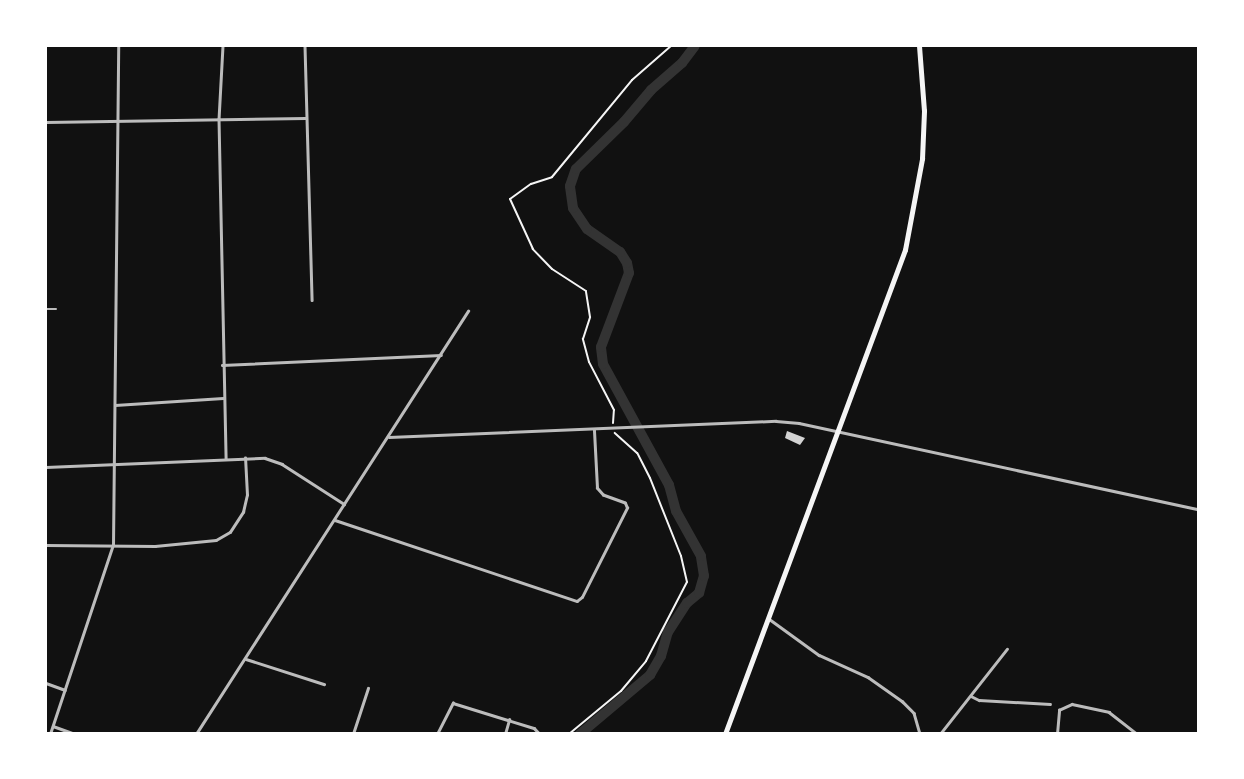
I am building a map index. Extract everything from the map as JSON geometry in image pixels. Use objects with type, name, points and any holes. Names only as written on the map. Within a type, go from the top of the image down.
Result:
[{"type":"main road","points":[[725,733],[900,268],[916,203],[924,126],[919,46]]},
{"type":"street","points":[[50,733],[113,545],[118,46]]},
{"type":"street","points":[[223,46],[219,119],[226,458]]},
{"type":"street","points":[[305,46],[312,300]]},
{"type":"street","points":[[46,122],[305,118]]},
{"type":"street","points":[[196,733],[468,311]]},
{"type":"street","points":[[222,365],[441,355]]},
{"type":"street","points":[[115,405],[223,398]]},
{"type":"street","points":[[389,437],[776,421],[1199,509]]},
{"type":"street","points":[[335,520],[577,601],[582,597],[627,508],[625,503],[603,495],[597,488],[594,430]]},
{"type":"street","points":[[46,467],[245,457],[276,461],[345,505]]},
{"type":"street","points":[[46,545],[208,542],[230,533],[240,520],[245,503],[245,457]]},
{"type":"street","points":[[768,618],[818,655],[869,677],[902,701],[914,713],[920,733]]},
{"type":"street","points":[[940,733],[1007,649]]},
{"type":"street","points":[[246,659],[324,684]]},
{"type":"street","points":[[46,683],[65,690]]},
{"type":"street","points":[[352,733],[368,688]]},
{"type":"street","points":[[971,696],[979,700],[1050,704]]},
{"type":"street","points":[[437,733],[453,704],[509,720],[540,733]]},
{"type":"street","points":[[1057,733],[1059,710],[1068,704],[1105,709],[1123,719],[1136,733]]},
{"type":"street","points":[[505,733],[509,720]]},
{"type":"street","points":[[53,726],[75,733]]},
{"type":"lane","points":[[46,309],[56,309]]},
{"type":"path","points":[[612,425],[614,410],[589,362],[583,339],[590,317],[586,291],[552,269],[533,249],[510,199],[531,184],[551,177],[632,80],[671,46]]},
{"type":"path","points":[[569,733],[621,691],[646,661],[687,582],[681,556],[650,478],[637,453],[615,433]]},
{"type":"building","points":[[787,431],[805,438],[800,445],[785,438]]},
{"type":"waterway","points":[[580,734],[650,675],[661,656],[668,632],[687,603],[699,593],[704,576],[701,556],[676,511],[669,485],[603,364],[601,347],[629,273],[627,263],[620,252],[587,229],[573,208],[570,186],[576,169],[624,122],[651,90],[682,63],[695,46]]}]
